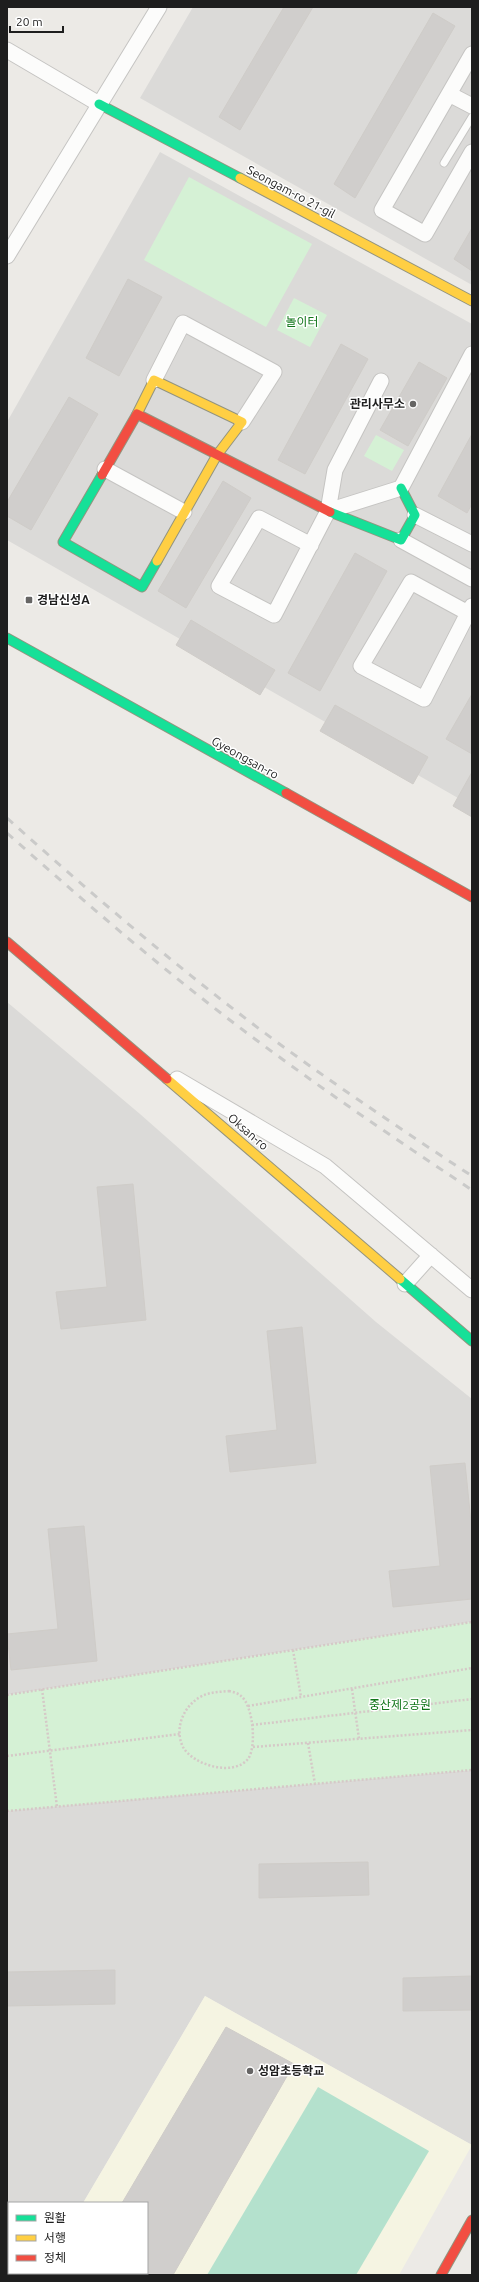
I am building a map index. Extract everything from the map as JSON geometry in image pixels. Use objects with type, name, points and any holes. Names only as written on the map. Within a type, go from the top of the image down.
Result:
[{"type":"street","points":[[7,256],[159,7]]},
{"type":"street","points":[[7,50],[99,104]]},
{"type":"street","points":[[472,54],[382,210],[425,234],[472,152]]},
{"type":"street","points":[[449,94],[472,106]]},
{"type":"street","name":"Seongam-ro 21-gil","points":[[99,104],[472,301]]},
{"type":"street","points":[[183,323],[274,372],[242,422],[217,455],[142,587],[62,542],[137,414],[154,380],[183,323]]},
{"type":"street","points":[[328,511],[401,488],[472,354]]},
{"type":"street","points":[[154,380],[242,422]]},
{"type":"street","points":[[310,545],[259,518],[219,586],[274,615],[328,511],[335,470],[381,381]]},
{"type":"street","points":[[137,414],[328,511],[401,540],[472,579]]},
{"type":"street","points":[[105,469],[184,512]]},
{"type":"street","points":[[401,488],[415,515],[472,544]]},
{"type":"street","points":[[401,540],[415,515]]},
{"type":"street","points":[[411,582],[470,609],[424,699],[361,666],[411,582]]},
{"type":"street","name":"Gyeongsan-ro","points":[[7,638],[472,897]]},
{"type":"street","name":"Oksan-ro","points":[[7,942],[472,1341]]},
{"type":"street","points":[[145,1060],[325,1166],[472,1290]]},
{"type":"street","points":[[405,1284],[431,1255]]},
{"type":"street","points":[[441,2275],[472,2220]]},
{"type":"lane","points":[[444,163],[472,117]]},
{"type":"path","points":[[7,1695],[472,1622]]},
{"type":"path","points":[[293,1650],[302,1697]]},
{"type":"path","points":[[248,1706],[472,1668]]},
{"type":"path","points":[[42,1689],[57,1807]]},
{"type":"path","points":[[352,1689],[358,1739]]},
{"type":"path","points":[[229,1691],[241,1696],[248,1706],[252,1725],[253,1747],[248,1759],[241,1764],[229,1767],[216,1767],[203,1764],[190,1756],[183,1747],[180,1734],[181,1720],[188,1707],[200,1697],[214,1692],[229,1691]]},
{"type":"path","points":[[252,1725],[472,1698]]},
{"type":"path","points":[[253,1747],[472,1730]]},
{"type":"path","points":[[7,1756],[180,1734]]},
{"type":"path","points":[[308,1743],[315,1784]]},
{"type":"path","points":[[7,1811],[472,1770]]},
{"type":"shaded area","points":[[193,7],[472,7],[472,285],[140,98]]},
{"type":"shaded area","points":[[160,152],[472,324],[472,806],[7,540],[7,422]]},
{"type":"shaded area","points":[[7,1002],[140,1114],[376,1322],[472,1399],[472,1622],[7,1695]]},
{"type":"shaded area","points":[[472,1770],[472,2145],[205,1996],[84,2202],[8,2202],[8,2274],[42,2274],[7,2275],[7,1810]]},
{"type":"shaded area","name":"성암초등학교","points":[[205,1996],[472,2145],[399,2275],[41,2275],[148,2274],[148,2202],[84,2202]]},
{"type":"green space","points":[[189,177],[312,244],[266,327],[144,260]]},
{"type":"green space","name":"놀이터","points":[[294,298],[327,315],[310,347],[277,330]]},
{"type":"green space","points":[[376,435],[404,450],[392,471],[364,456]]},
{"type":"green space","name":"중산제2공원","points":[[472,1622],[472,1770],[7,1811],[7,1695]]},
{"type":"green space","points":[[318,2087],[429,2151],[356,2275],[207,2275]]},
{"type":"building","points":[[284,7],[313,7],[240,130],[219,117]]},
{"type":"building","points":[[433,13],[455,26],[355,198],[334,184]]},
{"type":"building","points":[[472,228],[472,271],[454,259]]},
{"type":"building","points":[[128,279],[162,297],[119,376],[86,358]]},
{"type":"building","points":[[341,344],[368,359],[305,474],[278,460]]},
{"type":"building","name":"관리사무소","points":[[419,362],[447,378],[408,446],[380,430]]},
{"type":"building","points":[[69,397],[98,414],[31,530],[7,516],[7,502]]},
{"type":"building","points":[[472,434],[472,504],[467,513],[438,496]]},
{"type":"building","points":[[223,481],[251,498],[186,608],[158,591]]},
{"type":"building","points":[[355,553],[387,571],[320,691],[288,673]]},
{"type":"building","points":[[191,620],[275,670],[260,695],[176,645]]},
{"type":"building","points":[[472,694],[472,754],[446,739]]},
{"type":"building","points":[[335,705],[428,757],[413,784],[320,731]]},
{"type":"building","points":[[472,772],[472,817],[453,806]]},
{"type":"building","points":[[133,1184],[146,1320],[61,1329],[56,1292],[107,1287],[97,1187]]},
{"type":"building","points":[[302,1327],[316,1463],[230,1472],[226,1436],[277,1430],[267,1331]]},
{"type":"building","points":[[465,1463],[472,1532],[472,1599],[393,1607],[389,1571],[440,1566],[430,1466]]},
{"type":"building","points":[[84,1526],[97,1661],[11,1670],[7,1634],[58,1629],[48,1529]]},
{"type":"building","points":[[368,1862],[369,1895],[259,1898],[259,1864]]},
{"type":"building","points":[[115,1970],[115,2004],[7,2006],[7,1972]]},
{"type":"building","points":[[472,1976],[472,2010],[403,2011],[403,1978]]},
{"type":"building","points":[[226,2027],[294,2064],[173,2275],[147,2275],[148,2202],[123,2202]]},
{"type":"railway","points":[[7,818],[120,917],[236,1012],[336,1084],[472,1176]]},
{"type":"railway","points":[[7,833],[126,936],[232,1022],[333,1096],[472,1190]]},
{"type":"traffic: fast","points":[[99,104],[240,178]]},
{"type":"traffic: fast","points":[[102,475],[63,542],[142,587],[157,561]]},
{"type":"traffic: fast","points":[[330,512],[401,540],[415,515],[401,488]]},
{"type":"traffic: fast","points":[[7,638],[286,793]]},
{"type":"traffic: fast","points":[[400,1279],[472,1341]]},
{"type":"traffic: slow","points":[[240,178],[472,301]]},
{"type":"traffic: slow","points":[[137,414],[154,380],[242,422],[217,455],[157,561]]},
{"type":"traffic: slow","points":[[167,1079],[400,1279]]},
{"type":"traffic: jam","points":[[102,475],[137,414],[330,512]]},
{"type":"traffic: jam","points":[[286,793],[472,897]]},
{"type":"traffic: jam","points":[[7,942],[167,1079]]},
{"type":"traffic: jam","points":[[441,2275],[472,2220]]},
{"type":"place","name":"관리사무소","points":[[413,404]]},
{"type":"place","name":"경남신성A","points":[[29,600]]},
{"type":"place","name":"성암초등학교","points":[[250,2071]]}]
